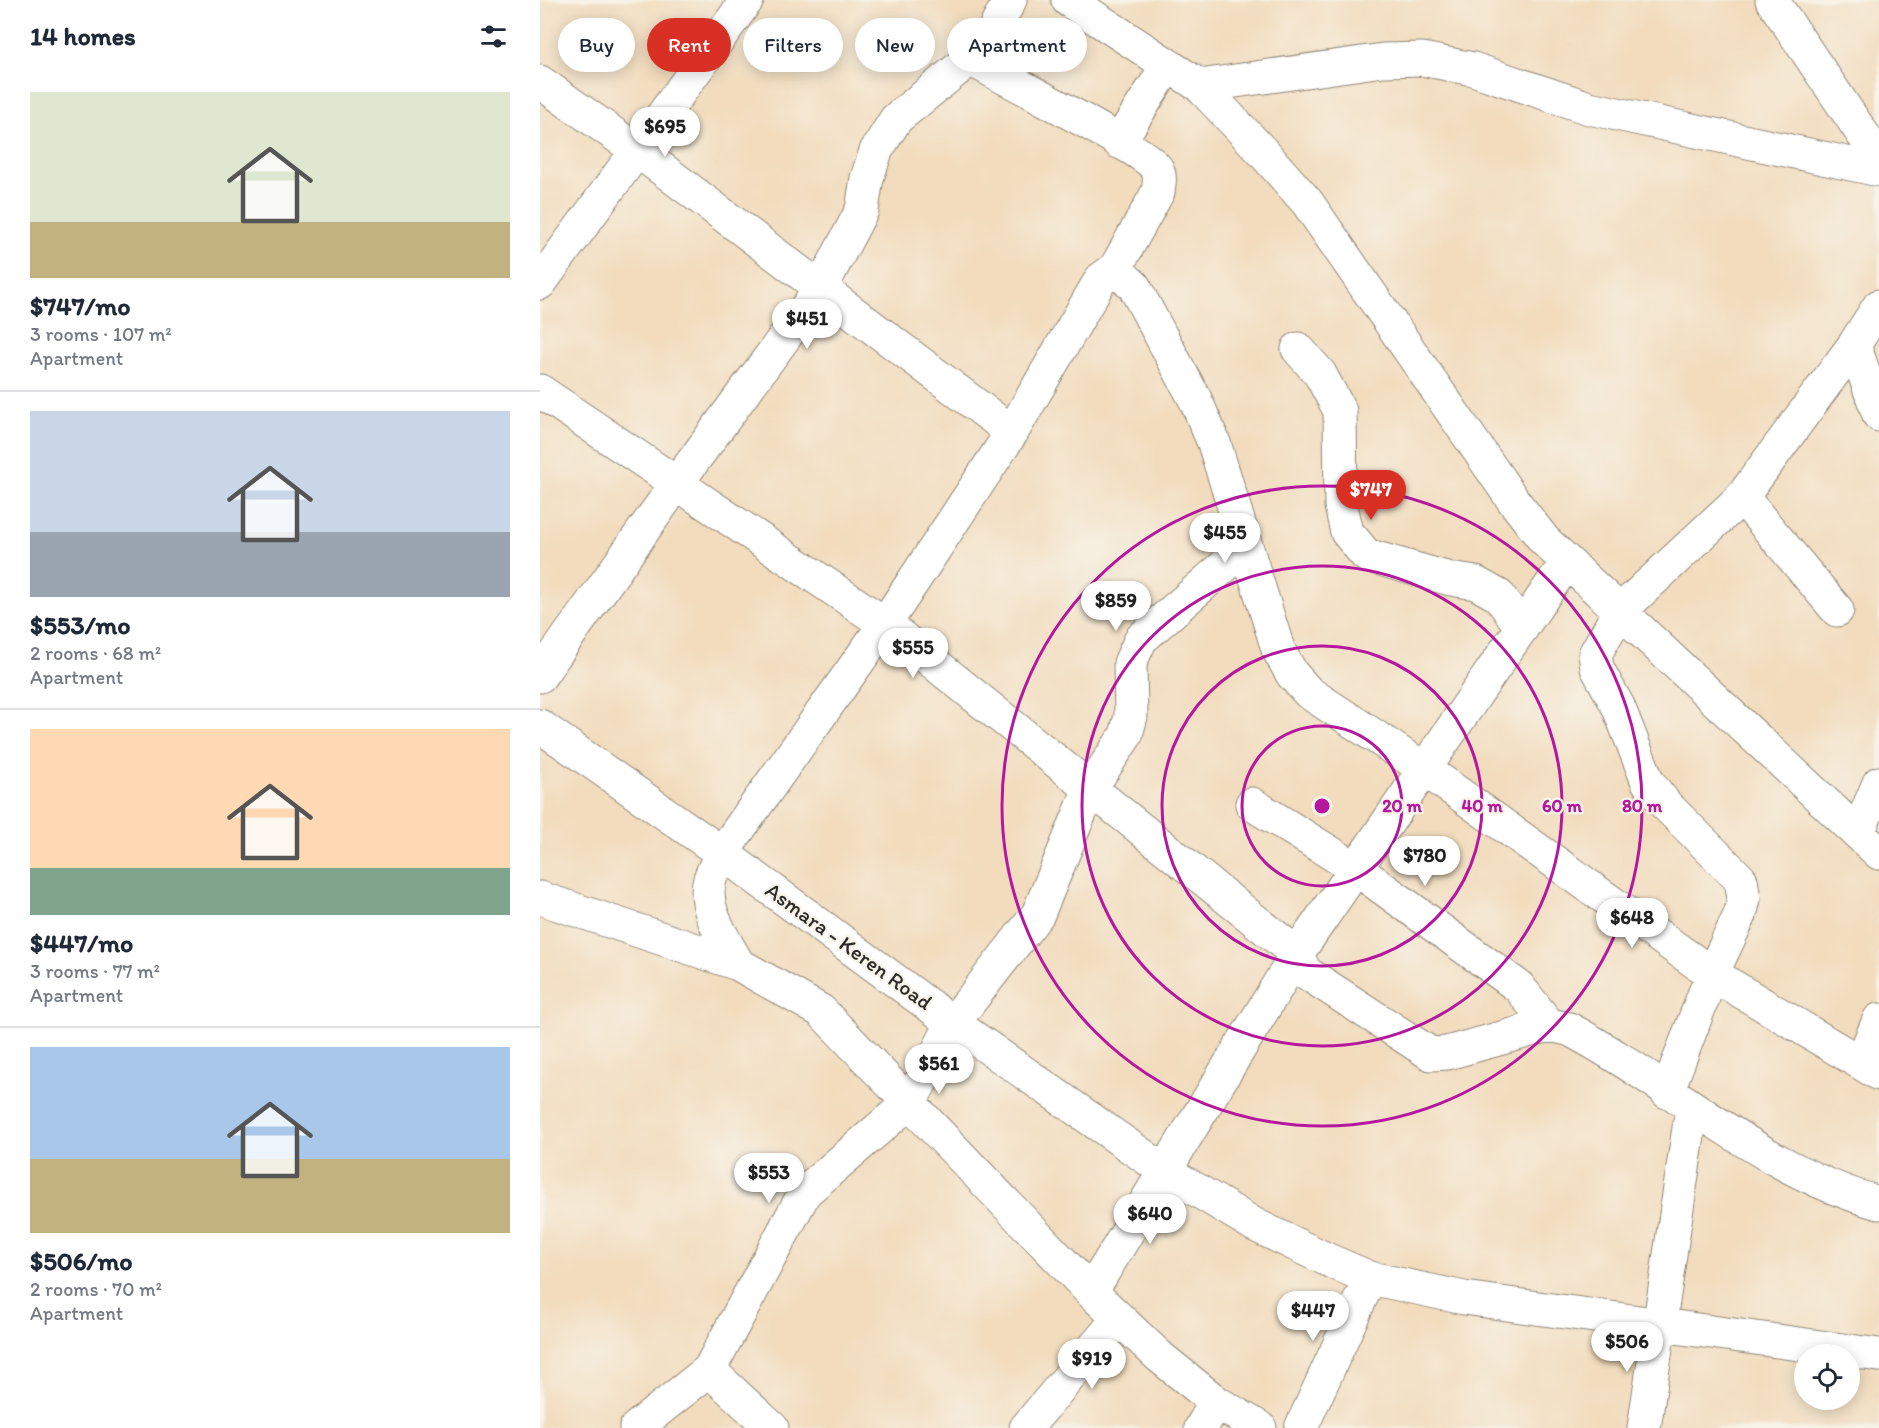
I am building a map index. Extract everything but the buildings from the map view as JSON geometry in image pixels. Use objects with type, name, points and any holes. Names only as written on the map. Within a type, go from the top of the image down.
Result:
[{"type":"main road","points":[[540,284],[747,0]]},
{"type":"main road","points":[[1000,18],[1010,0]]},
{"type":"main road","points":[[1068,0],[1200,86],[1307,202],[1513,500],[1544,540],[1869,843]]},
{"type":"main road","points":[[1772,0],[1879,158]]},
{"type":"main road","points":[[1200,86],[1383,60],[1422,59],[1473,69],[1589,108],[1879,170]]},
{"type":"main road","points":[[1119,142],[1168,65]]},
{"type":"main road","points":[[540,676],[677,483],[821,288],[862,210],[867,178],[876,151],[896,119],[954,72]]},
{"type":"main road","points":[[738,964],[716,925],[709,902],[709,881],[722,853],[885,624],[1012,432],[1101,279],[1114,269],[1158,192],[1160,178],[1157,168],[1119,142],[993,72]]},
{"type":"main road","points":[[540,82],[638,151],[1012,432]]},
{"type":"main road","points":[[1114,269],[1134,286],[1196,400],[1214,443],[1278,649],[1292,674],[1308,692],[1423,768],[1712,974],[1870,1068],[1879,1020]]},
{"type":"main road","points":[[1644,1428],[1659,1326],[1679,1100],[1712,974],[1740,915],[1744,899],[1741,880],[1665,806],[1648,782],[1618,706],[1597,669],[1595,654],[1619,612],[1742,497],[1854,345],[1879,306]]},
{"type":"main road","points":[[1854,345],[1879,415]]},
{"type":"main road","points":[[1298,349],[1320,374],[1340,411],[1341,506],[1347,532],[1366,555],[1450,579],[1476,583],[1499,596],[1522,628]]},
{"type":"main road","points":[[540,391],[885,624],[1297,954],[1305,972],[1431,1054],[1447,1053],[1549,1025],[1569,1029],[1725,1131],[1825,1185],[1879,1203]]},
{"type":"main road","points":[[1742,497],[1837,610]]},
{"type":"main road","points":[[636,1428],[709,1370],[805,1192],[909,1102],[953,1023],[1038,914],[1090,789],[1126,735],[1131,716],[1130,663],[1141,639],[1246,547]]},
{"type":"main road","points":[[1091,1292],[1297,954],[1567,562]]},
{"type":"main road","name":"Asmara - Keren Road","points":[[540,726],[722,853],[953,1023],[1165,1171],[1255,1225],[1370,1278],[1464,1298],[1879,1355]]},
{"type":"main road","points":[[1869,843],[1879,783]]},
{"type":"main road","points":[[1252,804],[1356,868],[1520,987],[1549,1025]]},
{"type":"main road","points":[[540,898],[738,964],[821,1011],[1091,1292],[1160,1357],[1208,1415],[1260,1428]]},
{"type":"main road","points":[[1301,1428],[1370,1278]]},
{"type":"main road","points":[[1026,1428],[1119,1318]]},
{"type":"main road","points":[[709,1370],[772,1428]]}]
